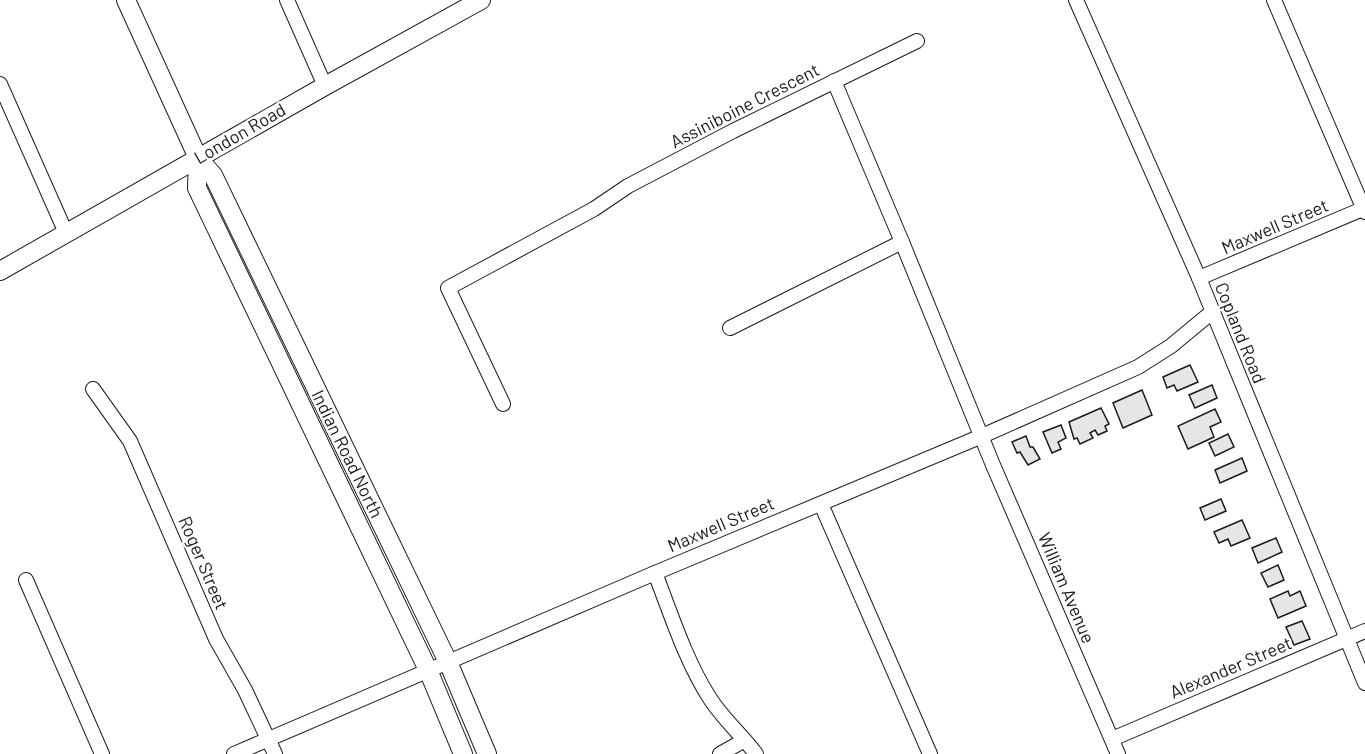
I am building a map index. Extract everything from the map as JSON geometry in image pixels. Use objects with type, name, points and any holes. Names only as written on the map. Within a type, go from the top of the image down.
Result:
[{"type":"main road","name":"Indian Road North","points":[[126,0],[198,158],[213,175],[448,662],[487,754]]},
{"type":"main road","name":"London Road","points":[[0,271],[325,86],[482,0]]},
{"type":"main road","name":"Indian Road North","points":[[198,158],[196,188],[428,670],[463,754]]},
{"type":"street","points":[[287,0],[325,86]]},
{"type":"street","name":"Copland Road","points":[[1076,0],[1198,278],[1365,683]]},
{"type":"street","points":[[1274,0],[1364,210]]},
{"type":"street","points":[[834,81],[917,41]]},
{"type":"street","name":"Assiniboine Crescent","points":[[503,404],[448,288],[594,209],[628,186],[834,81],[982,436]]},
{"type":"street","points":[[0,84],[66,233]]},
{"type":"street","name":"Maxwell Street","points":[[1198,278],[1364,210]]},
{"type":"street","points":[[730,328],[902,242]]},
{"type":"street","name":"Maxwell Street","points":[[234,754],[655,573],[982,436],[1138,367],[1171,346],[1212,312]]},
{"type":"street","name":"Roger Street","points":[[93,389],[130,441],[216,639],[275,754]]},
{"type":"street","name":"William Avenue","points":[[982,436],[1118,754]]},
{"type":"street","points":[[821,504],[930,754]]},
{"type":"street","points":[[655,573],[707,695],[721,715],[756,754]]},
{"type":"street","points":[[26,579],[102,754]]},
{"type":"street","name":"Alexander Street","points":[[1112,739],[1365,632]]},
{"type":"street","points":[[720,754],[743,741]]},
{"type":"building","points":[[1190,365],[1198,382],[1177,391],[1174,385],[1167,388],[1163,377]]},
{"type":"building","points":[[1212,385],[1217,398],[1195,408],[1189,395]]},
{"type":"building","points":[[1142,390],[1152,415],[1123,428],[1113,403]]},
{"type":"building","points":[[1101,408],[1109,424],[1105,426],[1107,431],[1098,435],[1095,430],[1090,433],[1093,438],[1080,444],[1077,438],[1074,439],[1069,422]]},
{"type":"building","points":[[1215,409],[1221,422],[1210,427],[1214,437],[1188,449],[1178,426]]},
{"type":"building","points":[[1061,425],[1066,438],[1058,442],[1061,449],[1052,453],[1043,432]]},
{"type":"building","points":[[1228,434],[1234,447],[1215,456],[1209,443]]},
{"type":"building","points":[[1026,436],[1030,447],[1033,447],[1040,459],[1028,465],[1020,452],[1017,453],[1012,442]]},
{"type":"building","points":[[1242,458],[1247,471],[1220,483],[1215,470]]},
{"type":"building","points":[[1221,499],[1226,511],[1205,520],[1200,508]]},
{"type":"building","points":[[1242,520],[1250,538],[1231,546],[1228,539],[1219,543],[1214,532]]},
{"type":"building","points":[[1276,538],[1282,552],[1258,563],[1252,548]]},
{"type":"building","points":[[1278,565],[1284,580],[1268,587],[1261,573]]},
{"type":"building","points":[[1288,591],[1290,596],[1300,591],[1306,606],[1278,618],[1270,599]]},
{"type":"building","points":[[1302,621],[1310,639],[1294,645],[1286,627]]}]
